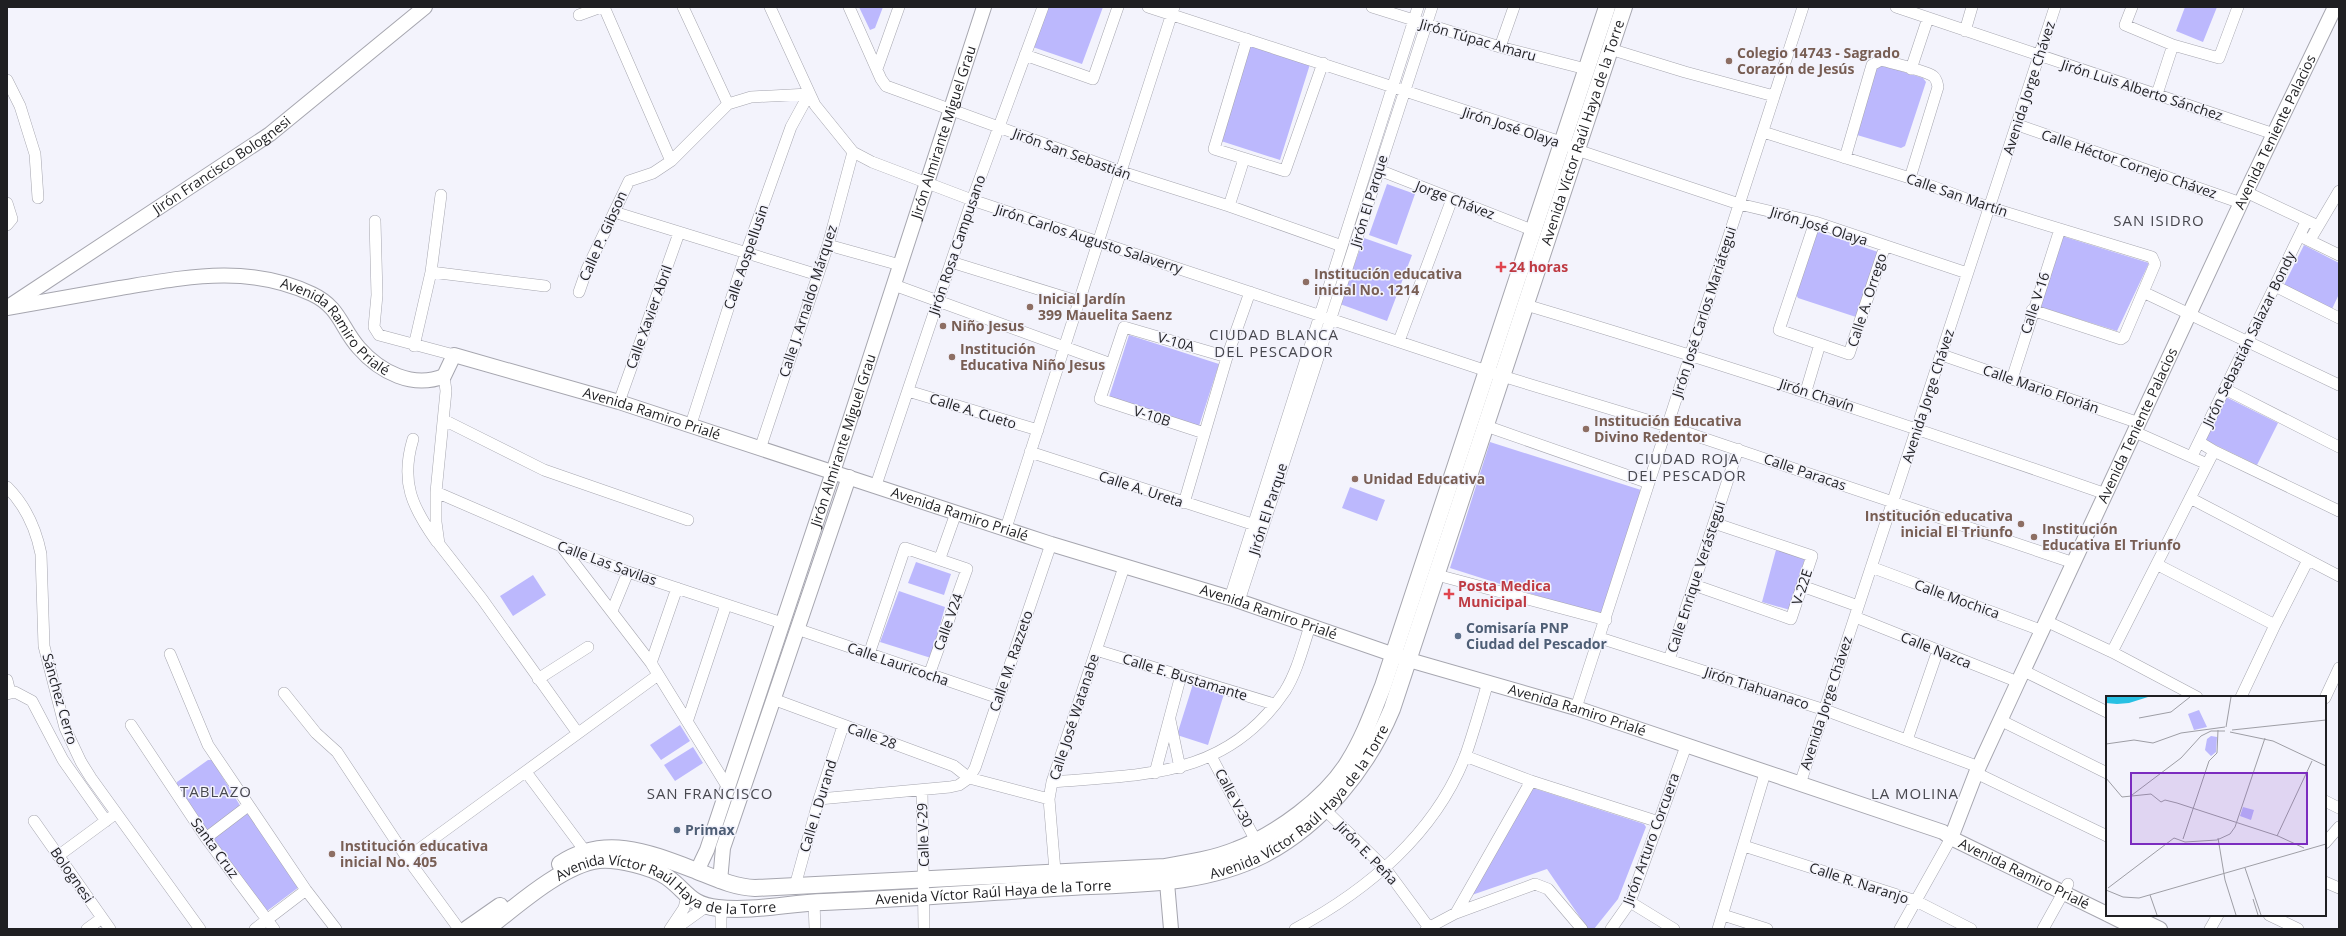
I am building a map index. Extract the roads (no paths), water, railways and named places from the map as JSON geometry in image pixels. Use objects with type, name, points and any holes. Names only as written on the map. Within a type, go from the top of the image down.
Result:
[{"type":"main road","name":"Avenida Víctor Raúl Haya de la Torre","points":[[487,929],[523,900],[563,874],[578,866],[601,860],[630,864],[656,872],[667,877],[687,896],[714,907],[924,898],[1166,874],[1236,851],[1320,804],[1345,788],[1371,751],[1386,723],[1409,660],[1486,426],[1495,374],[1532,230],[1606,7]]},
{"type":"main road","name":"Avenida Víctor Raúl Haya de la Torre","points":[[467,929],[561,863],[585,851],[609,848],[636,850],[720,881],[744,888],[1055,871],[1203,876],[1245,863],[1285,841],[1320,804],[1348,762],[1374,710],[1495,374],[1526,305],[1624,7]]},
{"type":"main road","points":[[687,896],[687,880],[696,871]]},
{"type":"main road","points":[[714,907],[720,881]]},
{"type":"street","name":"Jirón Francisco Bolognesi","points":[[7,308],[270,134],[425,7]]},
{"type":"street","points":[[579,15],[601,7]]},
{"type":"street","points":[[604,7],[671,161],[728,104],[751,97],[809,94]]},
{"type":"street","points":[[683,7],[728,104]]},
{"type":"street","name":"Jirón Carlos Augusto Salaverry","points":[[770,7],[809,94],[853,152],[872,162],[972,200],[1495,374]]},
{"type":"street","name":"Jirón San Sebastián","points":[[849,7],[876,69],[886,86],[1122,172],[1229,206],[1342,246]]},
{"type":"street","points":[[876,69],[899,7]]},
{"type":"street","name":"Jirón Almirante Miguel Grau","points":[[696,871],[705,855],[833,472],[949,110],[984,7]]},
{"type":"street","name":"Jirón Rosa Campusano","points":[[876,485],[908,392],[937,300],[1043,7]]},
{"type":"street","points":[[1025,55],[1093,79],[1118,7]]},
{"type":"street","name":"Jirón José Olaya","points":[[1148,7],[1173,11],[1247,39],[1323,63],[1391,88],[1561,142],[1577,150],[1739,204],[1814,222],[1967,273]]},
{"type":"street","name":"Jirón Túpac Amaru","points":[[1372,7],[1425,25],[1500,47],[1586,69]]},
{"type":"street","name":"Jirón El Parque","points":[[1234,600],[1252,524],[1321,315],[1391,88],[1418,7]]},
{"type":"street","name":"Jirón El Parque","points":[[1234,600],[1332,319],[1403,91],[1432,7]]},
{"type":"street","points":[[1500,47],[1514,7]]},
{"type":"street","name":"Jirón José Carlos Mariátegui","points":[[1576,708],[1606,620],[1690,354],[1803,7]]},
{"type":"street","name":"Jirón Luis Alberto Sánchez","points":[[1896,7],[2274,134]]},
{"type":"street","points":[[1965,31],[1972,7]]},
{"type":"street","name":"Avenida Jorge Chávez","points":[[1800,784],[1942,355],[1988,207],[2018,125],[2056,7]]},
{"type":"street","points":[[2132,7],[2125,25],[2173,45],[2219,58],[2238,7]]},
{"type":"street","name":"Avenida Teniente Palacios","points":[[1900,929],[1950,834],[1978,770],[2243,198],[2335,7]]},
{"type":"street","points":[[1006,528],[1173,11]]},
{"type":"street","points":[[1911,69],[1928,18]]},
{"type":"street","points":[[1247,39],[1214,149],[1244,159],[1285,171],[1323,63]]},
{"type":"street","points":[[2157,94],[2173,45]]},
{"type":"street","points":[[1610,49],[1685,72],[1774,96]]},
{"type":"street","points":[[1845,158],[1872,65],[1876,60],[1880,60],[1911,69],[1933,76],[1937,81],[1938,87],[1910,178]]},
{"type":"street","points":[[8,86],[20,106],[35,154],[38,198]]},
{"type":"street","name":"Calle Aospellusin","points":[[691,424],[746,253],[791,127],[809,94]]},
{"type":"street","name":"Calle Héctor Cornejo Chávez","points":[[2018,125],[2243,198],[2318,226]]},
{"type":"street","name":"Calle San Martín","points":[[1763,132],[1910,178],[1988,207],[2152,257],[2155,264],[2143,292]]},
{"type":"street","name":"Calle J. Arnaldo Márquez","points":[[760,449],[828,245],[853,152]]},
{"type":"street","points":[[1229,206],[1244,159]]},
{"type":"street","name":"Calle P. Gibson","points":[[579,292],[587,269],[629,181],[653,173],[671,161]]},
{"type":"street","name":"Jorge Chávez","points":[[1379,170],[1452,200],[1532,230]]},
{"type":"street","name":"Jirón Sebastián Salazar Bondy","points":[[2310,240],[2339,193]]},
{"type":"street","points":[[414,346],[431,272],[441,195]]},
{"type":"street","points":[[1399,341],[1452,200]]},
{"type":"street","points":[[7,203],[9,222]]},
{"type":"street","points":[[614,212],[818,275]]},
{"type":"street","points":[[375,221],[377,295],[374,327],[379,335],[414,346],[454,355],[444,376],[446,391],[436,492],[436,522],[439,544]]},
{"type":"street","points":[[1806,392],[1820,344],[1779,330],[1814,222]]},
{"type":"street","name":"Jirón Sebastián Salazar Bondy","points":[[2192,456],[2306,222]]},
{"type":"street","name":"Calle V-16","points":[[2012,379],[2032,310],[2060,229]]},
{"type":"street","name":"Calle Xavier Abril","points":[[619,402],[679,233]]},
{"type":"street","points":[[2299,236],[2339,255]]},
{"type":"street","points":[[828,245],[900,265]]},
{"type":"street","name":"Calle A. Orrego","points":[[1820,344],[1849,354],[1885,246]]},
{"type":"street","points":[[951,262],[1080,302]]},
{"type":"street","points":[[431,272],[545,286]]},
{"type":"street","name":"Avenida Ramiro Prialé","points":[[7,308],[181,278],[248,275],[290,285],[327,302],[338,315],[358,347],[388,372],[411,381],[434,380],[444,376]]},
{"type":"street","points":[[894,285],[1111,364]]},
{"type":"street","points":[[2275,286],[2339,318]]},
{"type":"street","points":[[1184,503],[1227,357],[1250,292]]},
{"type":"street","points":[[2032,310],[2121,339],[2126,334],[2143,292],[2339,385]]},
{"type":"street","name":"Jirón Chavín","points":[[1526,305],[1690,354],[1917,428],[2106,494]]},
{"type":"street","name":"V-10A","points":[[1111,364],[1124,327],[1227,357]]},
{"type":"street","name":"Avenida Ramiro Prialé","points":[[454,355],[691,424],[760,449],[876,485],[1051,544],[1234,600],[1409,660],[1576,708],[1765,773],[1950,834],[2066,888],[2106,903]]},
{"type":"street","name":"Calle Mario Florián","points":[[1942,355],[2012,379],[2137,428],[2207,464]]},
{"type":"street","name":"V-10B","points":[[1111,364],[1100,399],[1204,433]]},
{"type":"street","name":"Calle Paracas","points":[[1495,374],[1738,449],[2074,563]]},
{"type":"street","points":[[2225,389],[2339,447]]},
{"type":"street","name":"Calle A. Cueto","points":[[908,392],[1038,430]]},
{"type":"street","points":[[444,420],[544,470],[614,496],[688,520]]},
{"type":"street","points":[[1486,426],[1649,483]]},
{"type":"street","points":[[413,439],[407,465],[409,490],[420,516],[439,544],[482,599],[577,732]]},
{"type":"street","points":[[2199,442],[2214,451],[2339,511]]},
{"type":"street","name":"Calle Enrique Verástegui","points":[[1669,660],[1738,449]]},
{"type":"street","points":[[2112,652],[2158,565],[2214,451]]},
{"type":"street","name":"Calle A. Ureta","points":[[1030,452],[1252,524]]},
{"type":"street","name":"Jirón Almirante Miguel Grau","points":[[720,881],[723,848],[849,477]]},
{"type":"street","name":"Sánchez Cerro","points":[[7,487],[25,510],[38,539],[41,554],[44,646],[65,728],[81,762],[200,929]]},
{"type":"street","name":"Calle Las Savilas","points":[[436,492],[561,546],[628,572],[782,623]]},
{"type":"street","points":[[2190,498],[2339,576]]},
{"type":"street","points":[[869,654],[905,548],[940,558],[956,513]]},
{"type":"street","name":"V-22E","points":[[1694,585],[1791,619],[1812,556],[1714,523]]},
{"type":"street","name":"Calle M. Razzeto","points":[[969,778],[975,768],[1051,544]]},
{"type":"street","points":[[561,546],[612,610],[651,663],[688,719],[727,786]]},
{"type":"street","name":"Calle V24","points":[[929,675],[967,569],[940,558]]},
{"type":"street","points":[[2241,696],[2274,625],[2308,560]]},
{"type":"street","points":[[2158,565],[2274,625]]},
{"type":"street","name":"Calle José Watanabe","points":[[1055,871],[1049,799],[1052,782],[1124,566]]},
{"type":"street","name":"Calle Mochica","points":[[1871,567],[2045,627],[2112,652],[2195,696]]},
{"type":"street","points":[[612,610],[628,572]]},
{"type":"street","points":[[1437,575],[1606,620]]},
{"type":"street","points":[[1802,586],[1858,606]]},
{"type":"street","points":[[651,663],[677,588]]},
{"type":"street","points":[[688,719],[726,604]]},
{"type":"street","name":"Calle Nazca","points":[[1855,617],[1938,650],[2021,677],[2106,712]]},
{"type":"street","points":[[1052,782],[1155,773],[1180,768],[1212,756],[1244,734],[1274,704],[1292,677],[1310,626]]},
{"type":"street","name":"Calle Lauricocha","points":[[797,629],[999,698]]},
{"type":"street","name":"Jirón Tiahuanaco","points":[[1600,638],[1825,710],[1907,740],[1978,770],[2106,835]]},
{"type":"street","points":[[538,679],[588,647]]},
{"type":"street","name":"Calle E. Bustamante","points":[[1096,650],[1274,704]]},
{"type":"street","points":[[1907,740],[1938,650]]},
{"type":"street","points":[[170,654],[208,745],[306,890],[336,929]]},
{"type":"street","points":[[2326,696],[2339,668]]},
{"type":"street","points":[[407,858],[526,772],[577,732],[658,675]]},
{"type":"street","points":[[1155,773],[1182,675]]},
{"type":"street","points":[[7,680],[8,693],[15,692],[32,701],[63,760],[106,821]]},
{"type":"street","points":[[1295,929],[1367,884],[1408,847],[1435,812],[1465,756],[1488,682]]},
{"type":"street","points":[[284,693],[316,733],[337,752],[407,858],[459,929]]},
{"type":"street","name":"Calle 28","points":[[773,699],[954,766],[969,778]]},
{"type":"street","points":[[1170,718],[1180,768]]},
{"type":"street","points":[[2002,721],[2106,773]]},
{"type":"street","name":"Santa Cruz","points":[[131,725],[206,838],[271,924]]},
{"type":"street","name":"Calle I. Durand","points":[[795,886],[819,799],[843,726]]},
{"type":"street","name":"Jirón Arturo Corcuera","points":[[1611,929],[1630,902],[1686,746]]},
{"type":"street","name":"Calle V-30","points":[[1212,756],[1256,840]]},
{"type":"street","points":[[1465,756],[1532,781],[1659,822]]},
{"type":"street","points":[[526,772],[585,851]]},
{"type":"street","points":[[1718,929],[1765,773]]},
{"type":"street","points":[[819,799],[955,786],[969,778],[1049,799]]},
{"type":"street","points":[[1456,914],[1532,781]]},
{"type":"street","name":"Calle V-29","points":[[922,790],[924,929]]},
{"type":"street","points":[[2326,802],[2339,808]]},
{"type":"street","name":"Jirón E. Peña","points":[[1320,804],[1385,868],[1428,928]]},
{"type":"street","points":[[206,838],[248,806]]},
{"type":"street","points":[[58,856],[117,814]]},
{"type":"street","name":"Bolognesi","points":[[34,821],[110,929]]},
{"type":"street","points":[[2326,842],[2339,827]]},
{"type":"street","name":"Calle R. Naranjo","points":[[1744,846],[1916,901],[1971,929]]},
{"type":"street","points":[[1166,874],[1170,929]]},
{"type":"street","points":[[2326,882],[2339,888]]},
{"type":"street","points":[[1428,928],[1456,914],[1535,884],[1541,885],[1548,889],[1582,929]]},
{"type":"street","name":"Avenida Ramiro Prialé","points":[[2066,888],[2106,913]]},
{"type":"street","points":[[2044,929],[2066,888]]},
{"type":"street","points":[[255,929],[271,924],[306,890]]},
{"type":"street","points":[[670,929],[684,908],[687,896]]},
{"type":"street","points":[[814,902],[815,929]]},
{"type":"street","points":[[1630,902],[1674,929]]},
{"type":"street","points":[[676,929],[714,907],[721,929]]},
{"type":"street","points":[[1723,915],[1767,929]]},
{"type":"street","name":"Avenida Ramiro Prialé","points":[[2112,916],[2137,929]]},
{"type":"street","points":[[2133,916],[2160,929]]},
{"type":"street","points":[[2210,929],[2217,916]]},
{"type":"street","points":[[2274,916],[2285,918],[2298,929]]},
{"type":"street","points":[[87,929],[102,918]]},
{"type":"place","name":"Colegio 14743 - Sagrado Corazón de Jesús","points":[[1729,61]]},
{"type":"place","name":"24 horas","points":[[1501,267]]},
{"type":"place","name":"Institución educativa inicial No. 1214","points":[[1306,282]]},
{"type":"place","name":"Inicial Jardín 399 Mauelita Saenz","points":[[1030,307]]},
{"type":"place","name":"Niño Jesus","points":[[943,326]]},
{"type":"place","name":"Institución Educativa Niño Jesus","points":[[952,357]]},
{"type":"place","name":"Institución Educativa Divino Redentor","points":[[1586,429]]},
{"type":"place","name":"Unidad Educativa","points":[[1355,479]]},
{"type":"place","name":"Institución educativa inicial El Triunfo","points":[[2021,524]]},
{"type":"place","name":"Institución Educativa El Triunfo","points":[[2034,537]]},
{"type":"place","name":"Posta Medica Municipal","points":[[1449,594]]},
{"type":"place","name":"Comisaría PNP Ciudad del Pescador","points":[[1458,636]]},
{"type":"place","name":"Primax","points":[[677,830]]},
{"type":"place","name":"Institución educativa inicial No. 405","points":[[332,854]]},
{"type":"district","name":"SAN ISIDRO","points":[[2159,221]]},
{"type":"district","name":"CIUDAD BLANCA DEL PESCADOR","points":[[1274,344]]},
{"type":"district","name":"CIUDAD ROJA DEL PESCADOR","points":[[1687,468]]},
{"type":"district","name":"TABLAZO","points":[[216,792]]},
{"type":"district","name":"SAN FRANCISCO","points":[[710,794]]},
{"type":"district","name":"LA MOLINA","points":[[1915,794]]}]
